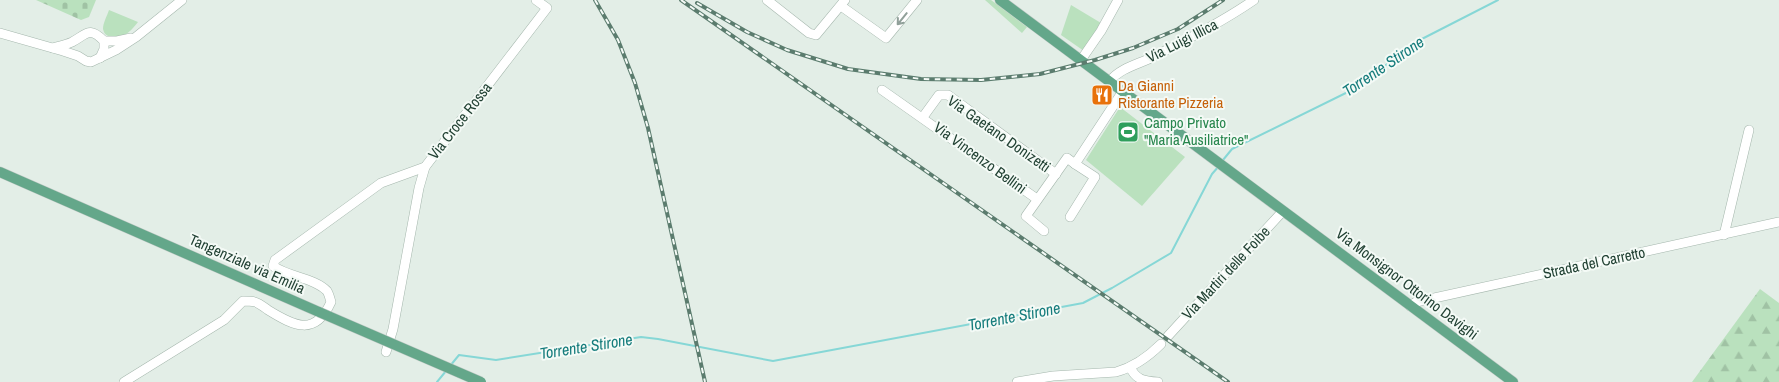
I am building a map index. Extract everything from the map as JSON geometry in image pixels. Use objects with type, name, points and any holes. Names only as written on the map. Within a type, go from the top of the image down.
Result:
[{"type":"main road","name":"Via Monsignor Ottorino Davighi","points":[[1000,0],[1513,382]]},
{"type":"main road","name":"Tangenziale via Emilia","points":[[0,172],[482,382]]},
{"type":"street","points":[[0,33],[78,56],[91,62],[116,50],[182,0]]},
{"type":"street","points":[[536,0],[547,8]]},
{"type":"street","name":"Via Croce Rossa","points":[[386,352],[393,329],[419,188],[425,167],[553,0]]},
{"type":"street","points":[[767,0],[809,33],[816,35],[843,3],[886,38],[917,0]]},
{"type":"street","points":[[1081,60],[1101,31],[1118,0]]},
{"type":"street","name":"Via Luigi Illica","points":[[1110,82],[1130,67],[1206,30],[1254,0]]},
{"type":"street","points":[[52,48],[72,42],[90,32],[97,34],[104,41],[117,41],[136,36]]},
{"type":"street","points":[[78,38],[75,47],[78,56]]},
{"type":"street","points":[[100,58],[104,49],[104,41]]},
{"type":"street","name":"Via Vincenzo Bellini","points":[[882,90],[1037,199]]},
{"type":"street","points":[[1075,164],[1123,91]]},
{"type":"street","name":"Via Gaetano Donizetti","points":[[923,117],[939,95],[948,95],[1056,174]]},
{"type":"street","points":[[1724,234],[1749,130]]},
{"type":"street","points":[[1044,231],[1026,216],[1067,158],[1095,178],[1070,217]]},
{"type":"street","points":[[124,382],[224,320],[243,301],[255,302],[287,321],[306,326],[318,322],[326,314],[331,302],[328,292],[318,285],[280,271],[273,266],[275,260],[381,183],[425,167]]},
{"type":"street","name":"Via Martiri delle Foibe","points":[[1168,336],[1284,211]]},
{"type":"street","name":"Strada del Carretto","points":[[1410,306],[1416,302],[1779,222]]},
{"type":"street","points":[[1017,382],[1053,376],[1116,372],[1130,367],[1147,357],[1161,344]]},
{"type":"street","points":[[1130,367],[1136,377],[1158,382]]},
{"type":"green space","points":[[36,0],[96,0],[89,17],[81,20]]},
{"type":"green space","points":[[985,0],[991,0],[1027,27],[1022,33]]},
{"type":"green space","points":[[1071,5],[1101,23],[1084,51],[1061,35]]},
{"type":"green space","points":[[109,10],[138,22],[129,32],[121,37],[108,36],[103,29]]},
{"type":"green space","name":"Campo Privato \"Maria Ausiliatrice\"","points":[[1120,107],[1185,157],[1142,206],[1086,160]]},
{"type":"green space","points":[[1760,289],[1779,303],[1779,382],[1692,382]]},
{"type":"waterway","name":"Torrente Stirone","points":[[1223,160],[1232,149],[1358,87],[1414,43],[1498,0]]},
{"type":"waterway","name":"Torrente Stirone","points":[[450,366],[459,355],[496,360],[641,337],[773,361],[1083,303],[1171,253],[1212,174],[1219,166]]},
{"type":"waterway","name":"Torrente Stirone","points":[[437,382],[446,371]]},
{"type":"railway","points":[[595,0],[618,40],[635,83],[648,128],[705,382]]},
{"type":"railway","points":[[681,0],[1228,382]]},
{"type":"railway","points":[[697,3],[747,32],[787,50],[848,69],[921,79],[981,80],[1040,74],[1133,48],[1178,29],[1223,0]]},
{"type":"place","name":"Da Gianni Ristorante Pizzeria","points":[[1102,95]]},
{"type":"place","name":"Campo Privato \"Maria Ausiliatrice\"","points":[[1128,132]]}]
